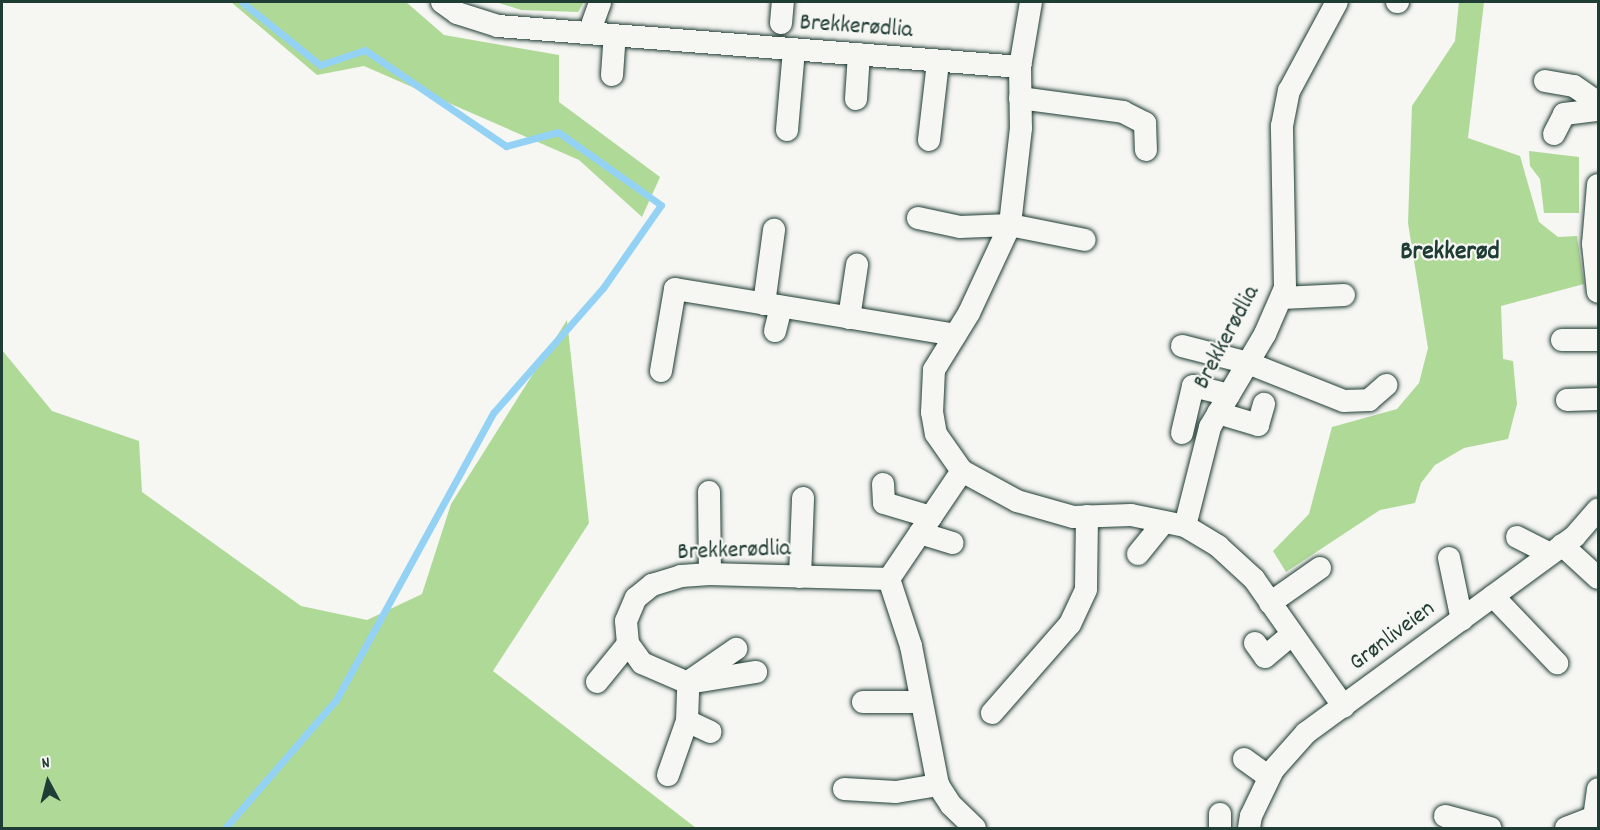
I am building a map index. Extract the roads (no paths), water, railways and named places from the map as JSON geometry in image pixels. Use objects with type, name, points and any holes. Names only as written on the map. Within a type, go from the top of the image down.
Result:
[{"type":"street","name":"Brekkerødlia","points":[[442,2],[457,13],[498,26],[1020,67]]},
{"type":"street","points":[[589,33],[600,2]]},
{"type":"street","points":[[1030,2],[1020,67],[1020,98],[1010,225],[996,260],[934,370],[932,412],[936,434],[962,471],[1017,501],[1073,517],[1131,515],[1175,524],[1218,546],[1254,579],[1344,707]]},
{"type":"street","name":"Brekkerødlia","points":[[1175,524],[1195,476],[1210,427],[1248,363],[1282,298],[1285,288],[1282,126],[1289,92],[1337,2]]},
{"type":"street","points":[[612,75],[615,36]]},
{"type":"street","points":[[787,130],[794,50]]},
{"type":"street","points":[[856,99],[859,54]]},
{"type":"street","points":[[929,140],[938,62]]},
{"type":"street","points":[[1545,81],[1574,87],[1599,103]]},
{"type":"street","points":[[1020,98],[1123,111],[1145,123],[1146,150]]},
{"type":"street","points":[[1554,134],[1564,114],[1599,110]]},
{"type":"street","points":[[1598,284],[1593,244],[1599,185]]},
{"type":"street","points":[[918,218],[960,227],[1010,225],[1085,240]]},
{"type":"street","points":[[774,230],[775,331]]},
{"type":"street","points":[[849,318],[857,265]]},
{"type":"street","points":[[662,370],[675,289],[955,335]]},
{"type":"street","points":[[1282,298],[1344,295]]},
{"type":"street","points":[[1562,340],[1599,339]]},
{"type":"street","points":[[1182,346],[1248,363],[1344,401],[1370,400],[1386,385]]},
{"type":"street","points":[[1182,434],[1192,386],[1258,424],[1264,404]]},
{"type":"street","points":[[1568,400],[1599,399]]},
{"type":"street","points":[[962,471],[889,579],[911,646],[938,784],[951,805],[975,828]]},
{"type":"street","points":[[883,484],[884,502],[953,543]]},
{"type":"street","points":[[709,492],[710,574]]},
{"type":"street","points":[[800,577],[803,498]]},
{"type":"street","name":"Grønliveien","points":[[1250,828],[1251,816],[1269,777],[1306,733],[1556,550],[1599,510]]},
{"type":"street","points":[[992,713],[1070,624],[1086,589],[1087,516]]},
{"type":"street","points":[[1138,554],[1175,524]]},
{"type":"street","points":[[1517,537],[1556,550],[1599,578]]},
{"type":"street","points":[[1449,558],[1462,620]]},
{"type":"street","points":[[1270,603],[1320,568]]},
{"type":"street","name":"Brekkerødlia","points":[[628,644],[626,621],[636,598],[652,585],[681,576],[710,574],[889,579]]},
{"type":"street","points":[[1493,596],[1557,663]]},
{"type":"street","points":[[1255,643],[1265,657],[1292,634]]},
{"type":"street","points":[[597,682],[628,644],[642,663],[688,683],[756,672]]},
{"type":"street","points":[[688,683],[736,649]]},
{"type":"street","points":[[668,774],[687,721],[688,683]]},
{"type":"street","points":[[863,702],[921,702]]},
{"type":"street","points":[[687,721],[711,732]]},
{"type":"street","points":[[1244,759],[1269,777]]},
{"type":"street","points":[[843,789],[896,792],[938,784]]},
{"type":"street","points":[[1566,828],[1596,817],[1599,789]]},
{"type":"street","points":[[1445,816],[1490,828]]},
{"type":"waterway","points":[[225,828],[336,700],[494,412],[603,288],[661,205],[558,132],[506,146],[365,50],[320,65],[242,2]]},
{"type":"district","name":"Brekkerød","points":[[1450,253]]}]
